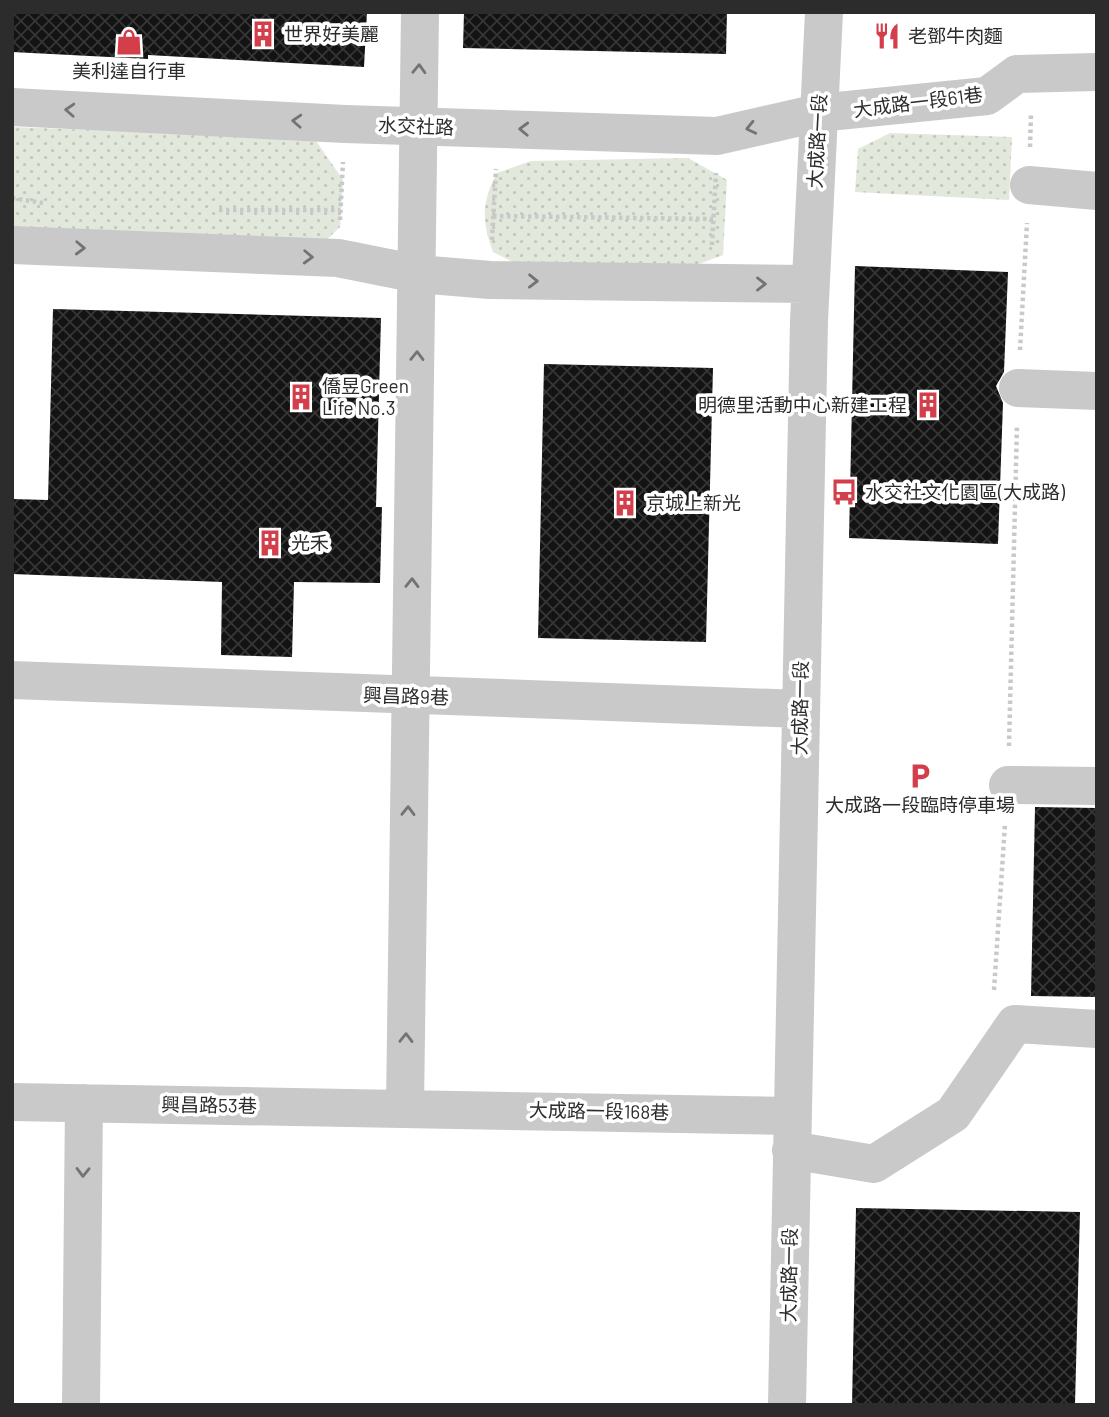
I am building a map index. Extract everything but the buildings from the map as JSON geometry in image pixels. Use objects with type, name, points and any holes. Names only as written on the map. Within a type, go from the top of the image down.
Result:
[{"type":"street","points":[[405,1107],[420,12]]},
{"type":"street","name":"大成路一段","points":[[787,1405],[810,284],[824,12]]},
{"type":"street","name":"大成路一段61巷","points":[[818,113],[987,96],[1017,74],[1097,72]]},
{"type":"street","name":"水交社路","points":[[12,107],[345,124],[718,136],[818,113]]},
{"type":"street","points":[[1029,185],[1097,191]]},
{"type":"street","points":[[12,245],[338,258],[418,274],[490,281],[810,284]]},
{"type":"street","points":[[1018,388],[1097,391]]},
{"type":"street","name":"興昌路9巷","points":[[12,680],[800,709]]},
{"type":"street","points":[[1008,785],[1097,786]]},
{"type":"street","name":"大成路一段168巷","points":[[405,1107],[792,1133],[874,1164],[953,1114],[1015,1024],[1097,1029]]},
{"type":"street","name":"興昌路53巷","points":[[12,1102],[405,1107]]},
{"type":"street","points":[[80,1405],[84,1103]]},
{"type":"path","points":[[993,992],[1008,785],[1018,388],[1032,74]]},
{"type":"path","points":[[338,258],[345,124]]},
{"type":"path","points":[[490,281],[498,128]]},
{"type":"path","points":[[710,284],[718,136]]},
{"type":"path","points":[[493,216],[713,219]]},
{"type":"shaded area","points":[[12,127],[314,138],[343,180],[340,227],[315,251],[12,232]]},
{"type":"shaded area","points":[[890,133],[1012,137],[1009,200],[855,192],[858,149]]},
{"type":"shaded area","points":[[688,158],[727,180],[723,255],[688,268],[517,264],[493,252],[485,212],[488,194],[497,173],[531,161]]},
{"type":"place","name":"世界好美麗","points":[[263,34]]},
{"type":"place","name":"老鄧牛肉麵","points":[[887,36]]},
{"type":"place","name":"美利達自行車","points":[[129,42]]},
{"type":"place","name":"僑昱Green Life No.3","points":[[301,397]]},
{"type":"place","name":"明德里活動中心新建工程","points":[[928,405]]},
{"type":"place","name":"水交社文化園區(大成路)","points":[[844,492]]},
{"type":"place","name":"京城上新光","points":[[625,503]]},
{"type":"place","name":"光禾","points":[[270,543]]},
{"type":"place","name":"大成路一段臨時停車場","points":[[920,776]]}]
